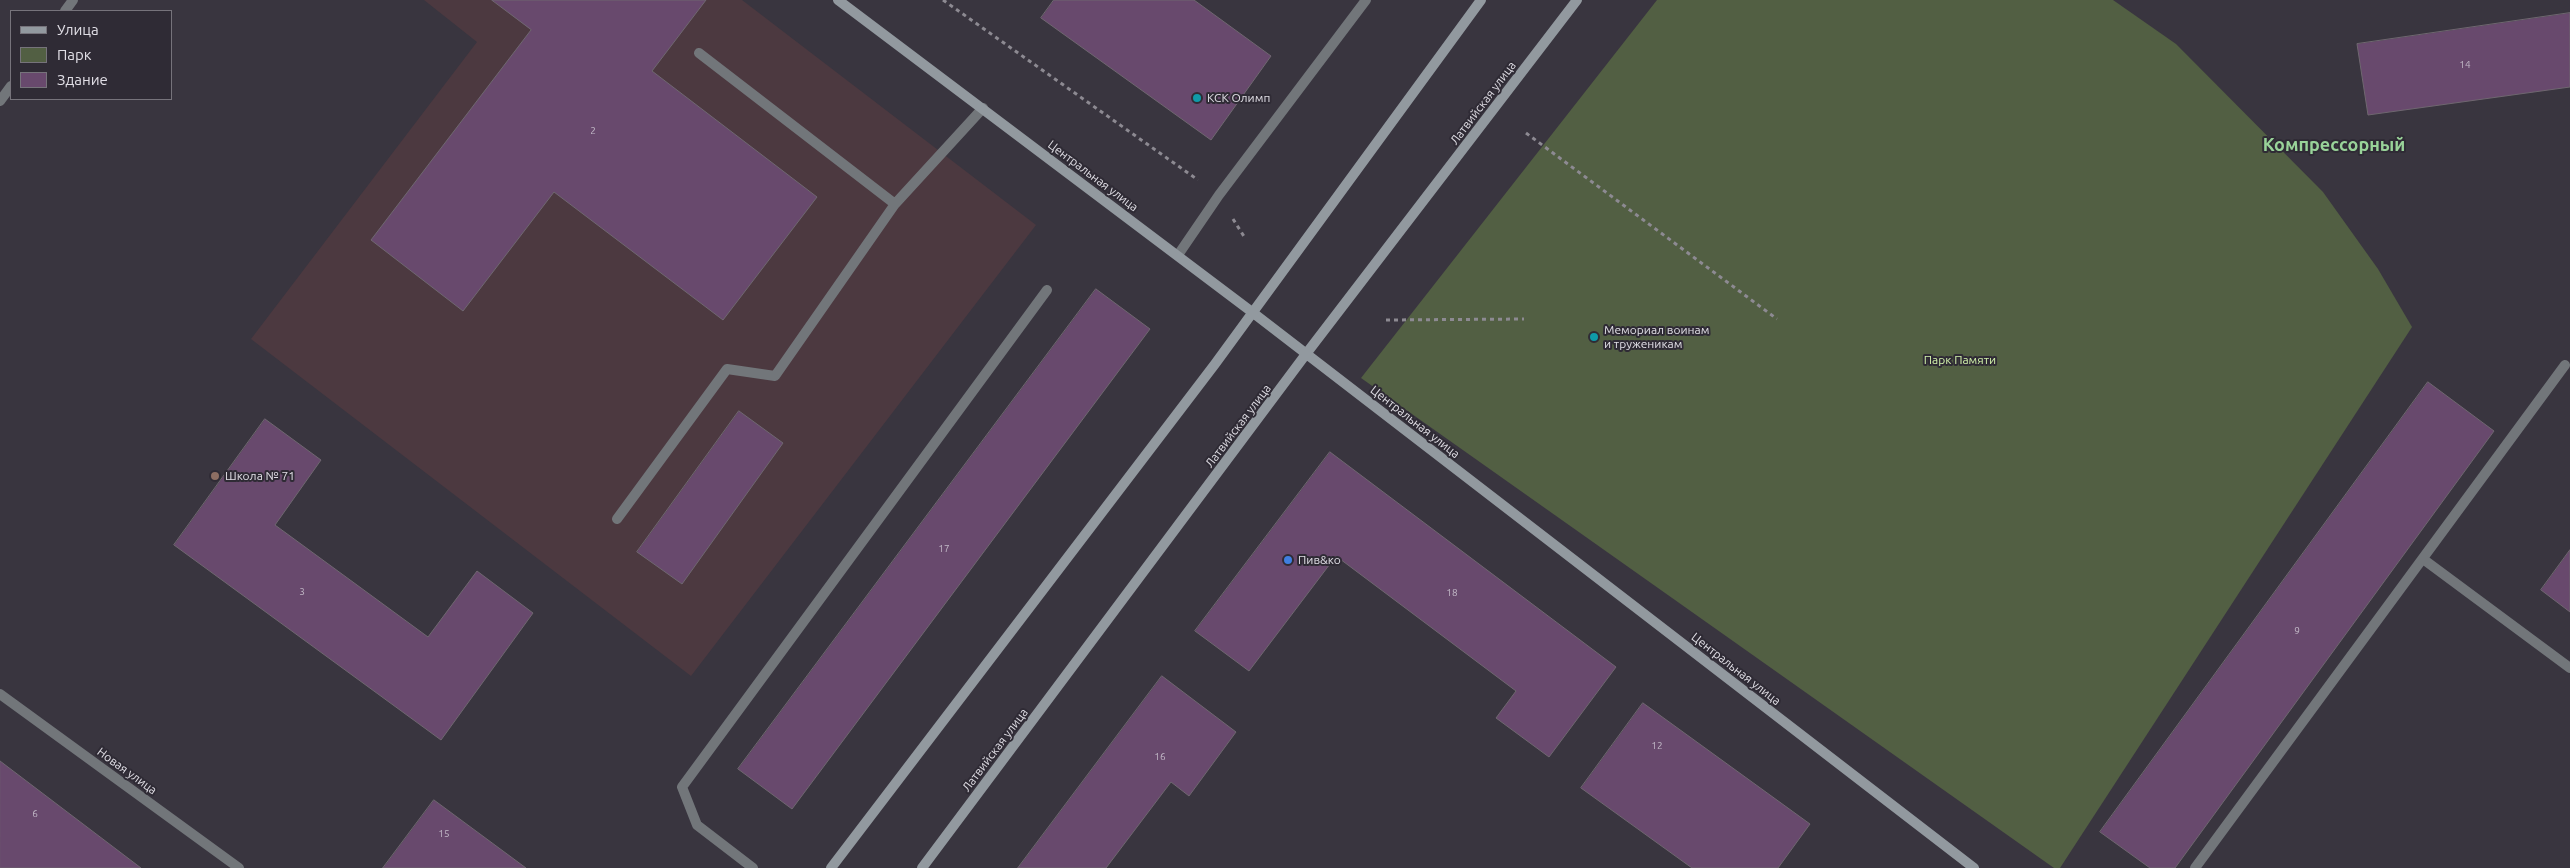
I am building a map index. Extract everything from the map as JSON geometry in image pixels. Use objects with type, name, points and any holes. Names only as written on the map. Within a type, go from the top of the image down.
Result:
[{"type":"street","name":"Центральная улица","points":[[838,0],[1178,255],[1974,868]]},
{"type":"street","points":[[1178,255],[1219,195],[1366,0]]},
{"type":"street","points":[[832,868],[1215,364],[1481,0]]},
{"type":"street","name":"Латвийская улица","points":[[922,868],[1306,354],[1577,0]]},
{"type":"street","points":[[699,53],[895,204]]},
{"type":"street","points":[[0,101],[10,87]]},
{"type":"street","points":[[617,520],[728,369],[775,376],[895,204],[983,108]]},
{"type":"street","points":[[754,868],[697,825],[682,787],[1047,290]]},
{"type":"street","points":[[2195,868],[2565,365]]},
{"type":"street","points":[[2423,559],[2570,668]]},
{"type":"street","name":"Новая улица","points":[[0,694],[239,868]]},
{"type":"path","points":[[943,0],[1219,195],[1244,238]]},
{"type":"path","points":[[1526,134],[1777,319]]},
{"type":"path","points":[[1386,320],[1524,319]]},
{"type":"shaded area","points":[[424,0],[742,0],[1036,225],[691,676],[251,339],[477,42]]},
{"type":"green space","name":"Парк Памяти","points":[[1657,0],[2113,0],[2176,44],[2323,192],[2378,269],[2412,327],[2060,868],[2054,868],[1361,378]]},
{"type":"building","points":[[492,0],[706,0],[652,71],[817,197],[723,320],[554,192],[463,311],[371,240],[531,30]]},
{"type":"building","name":"КСК Олимп","points":[[1054,0],[1194,0],[1271,56],[1211,140],[1041,18]]},
{"type":"building","points":[[2570,13],[2570,87],[2368,115],[2357,44]]},
{"type":"building","points":[[1096,289],[1150,329],[792,809],[738,769]]},
{"type":"building","points":[[2428,382],[2494,431],[2175,868],[2150,868],[2100,832]]},
{"type":"building","points":[[739,411],[783,443],[682,584],[637,552]]},
{"type":"building","points":[[265,419],[321,460],[275,525],[428,637],[477,571],[533,613],[441,740],[174,545]]},
{"type":"building","points":[[1330,452],[1616,667],[1549,757],[1496,718],[1516,691],[1336,556],[1249,671],[1195,631]]},
{"type":"building","points":[[2570,550],[2570,612],[2541,590]]},
{"type":"building","points":[[1162,676],[1236,732],[1189,796],[1171,782],[1106,868],[1018,868]]},
{"type":"building","points":[[1643,703],[1810,824],[1778,868],[1692,868],[1581,788]]},
{"type":"building","points":[[0,761],[141,868],[0,868]]},
{"type":"building","points":[[434,800],[526,868],[383,868]]},
{"type":"place","name":"КСК Олимп","points":[[1197,98]]},
{"type":"place","name":"Мемориал воинам и труженикам","points":[[1594,337]]},
{"type":"place","name":"Школа № 71","points":[[215,476]]},
{"type":"place","name":"Пив&ко","points":[[1288,560]]},
{"type":"district","name":"Компрессорный","points":[[2334,145]]}]
